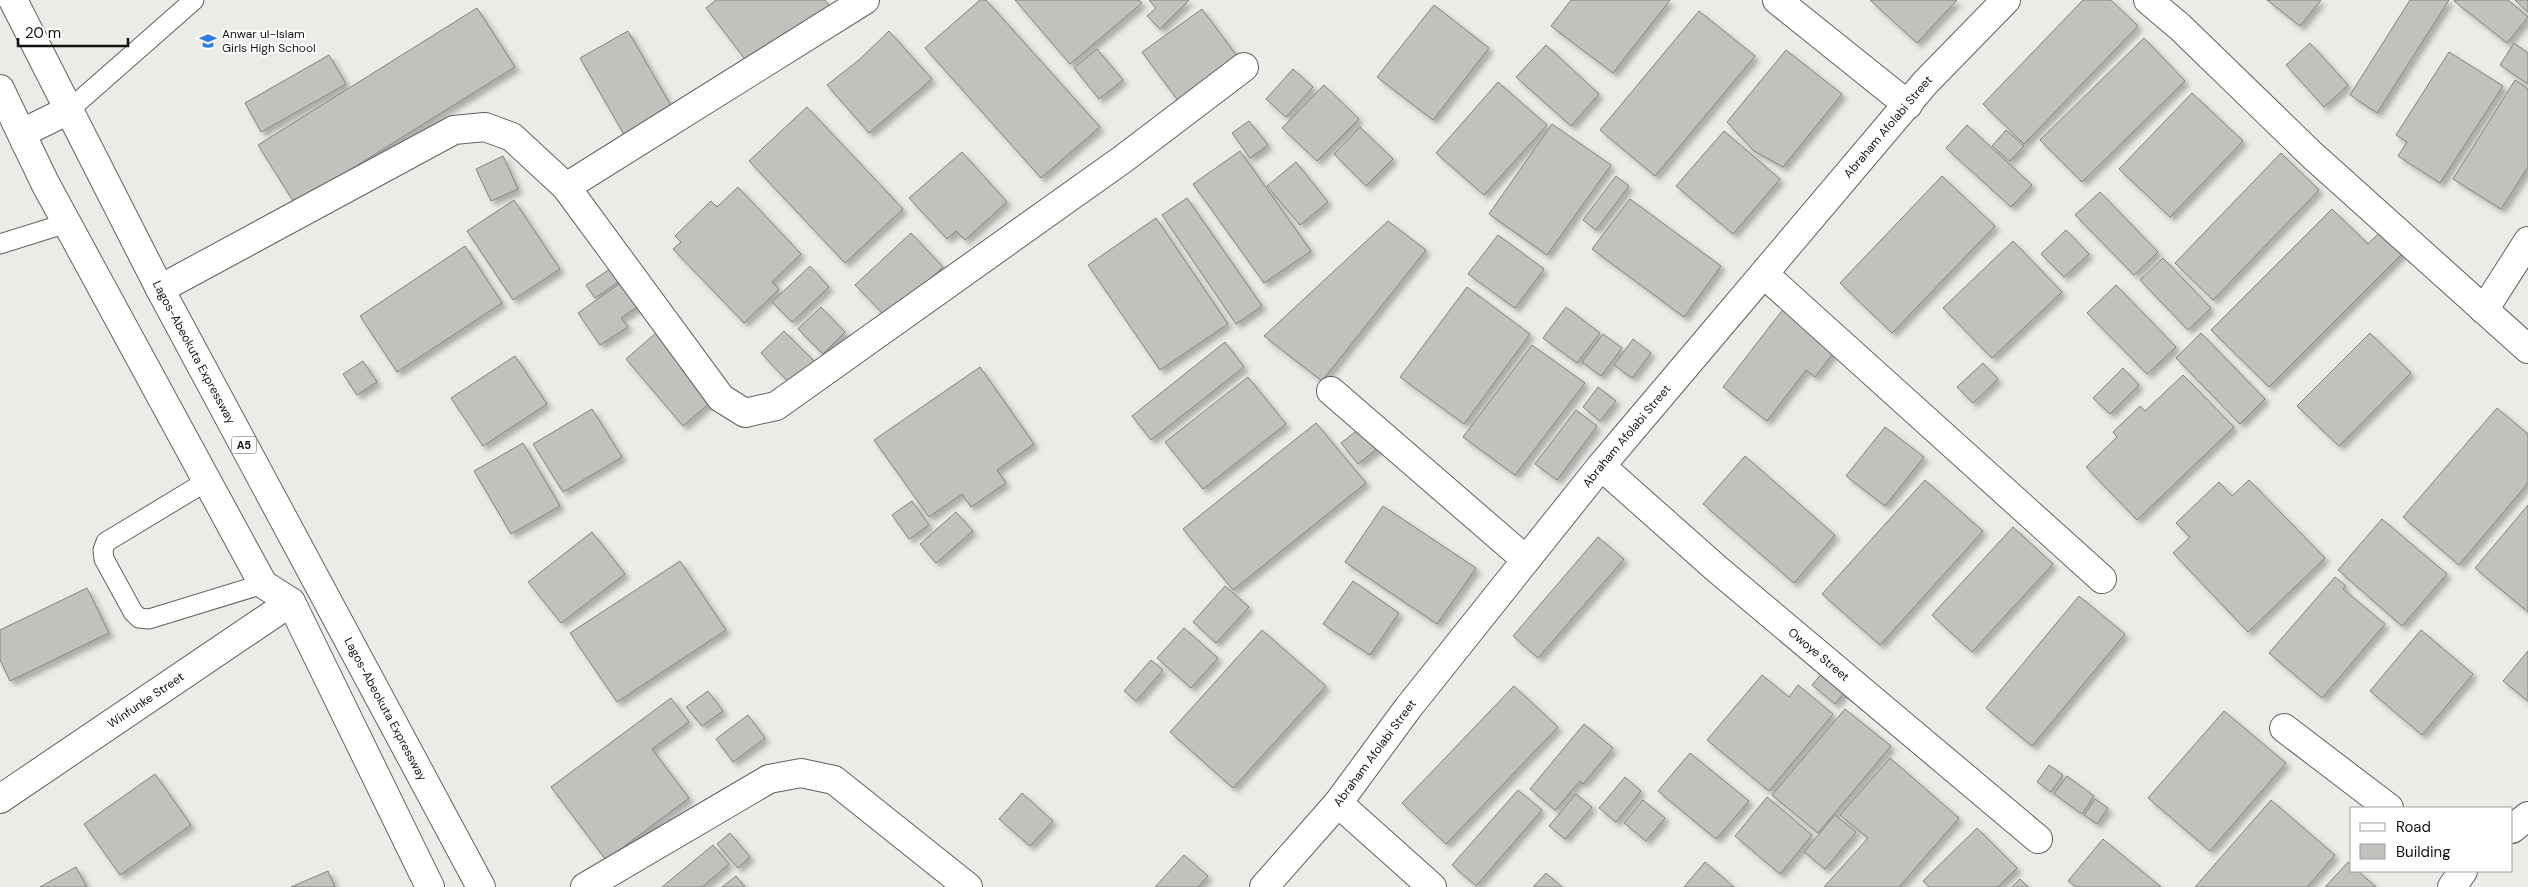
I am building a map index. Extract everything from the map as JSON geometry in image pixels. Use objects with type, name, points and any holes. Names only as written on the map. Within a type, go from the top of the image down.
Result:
[{"type":"main road","name":"Lagos-Abeokuta Expressway","points":[[13,0],[160,290],[481,887]]},
{"type":"main road","points":[[566,187],[866,0]]},
{"type":"main road","points":[[1777,0],[1908,105]]},
{"type":"main road","name":"Abraham Afolabi Street","points":[[1264,887],[1338,803],[1408,708],[1601,466],[1925,83],[2006,0]]},
{"type":"main road","points":[[2148,0],[2180,27],[2312,155],[2528,349]]},
{"type":"main road","points":[[160,290],[454,130],[485,127],[512,137],[566,187],[720,398],[745,414],[776,406],[1123,159],[1244,67]]},
{"type":"main road","points":[[0,89],[67,223],[263,584],[291,602],[430,887]]},
{"type":"main road","points":[[25,142],[24,132],[69,110]]},
{"type":"main road","points":[[2484,310],[2528,241]]},
{"type":"main road","points":[[1764,274],[2102,579]]},
{"type":"main road","points":[[1330,391],[1525,559]]},
{"type":"main road","name":"Owoye Street","points":[[1601,466],[1717,569],[2038,839]]},
{"type":"main road","name":"Winfunke Street","points":[[0,799],[291,602]]},
{"type":"main road","points":[[2284,728],[2388,807]]},
{"type":"main road","points":[[585,887],[769,779],[801,773],[834,780],[968,887]]},
{"type":"main road","points":[[1338,803],[1432,887]]},
{"type":"main road","points":[[2513,828],[2528,816]]},
{"type":"main road","points":[[2452,887],[2462,872]]},
{"type":"lane","points":[[69,110],[194,0]]},
{"type":"lane","points":[[0,244],[67,223]]},
{"type":"lane","points":[[207,481],[106,542],[103,550],[104,559],[129,605],[139,618],[149,619],[263,584]]},
{"type":"building","points":[[716,0],[825,0],[831,8],[751,67],[706,8]]},
{"type":"building","points":[[980,0],[986,0],[1100,127],[1041,178],[925,48]]},
{"type":"building","points":[[1015,0],[1139,0],[1142,3],[1070,64]]},
{"type":"building","points":[[1149,0],[1189,0],[1160,29],[1147,16],[1156,8]]},
{"type":"building","points":[[1571,0],[1670,0],[1613,73],[1551,26]]},
{"type":"building","points":[[1870,0],[1957,0],[1917,43]]},
{"type":"building","points":[[2083,0],[2111,0],[2138,26],[2024,144],[1983,104]]},
{"type":"building","points":[[2267,0],[2321,0],[2300,26]]},
{"type":"building","points":[[2410,0],[2449,0],[2377,113],[2350,95]]},
{"type":"building","points":[[2455,0],[2508,0],[2528,17],[2507,43]]},
{"type":"building","points":[[2515,0],[2528,0],[2528,12]]},
{"type":"building","points":[[1434,5],[1489,48],[1433,120],[1377,77]]},
{"type":"building","points":[[477,8],[515,67],[295,204],[258,145]]},
{"type":"building","points":[[1202,9],[1239,59],[1179,102],[1142,52]]},
{"type":"building","points":[[1699,11],[1755,56],[1655,176],[1600,130]]},
{"type":"building","points":[[628,31],[674,111],[626,138],[580,58]]},
{"type":"building","points":[[889,31],[932,79],[869,133],[827,85],[860,59]]},
{"type":"building","points":[[2144,38],[2185,81],[2082,182],[2040,140]]},
{"type":"building","points":[[2310,43],[2348,85],[2324,107],[2286,65]]},
{"type":"building","points":[[2514,43],[2528,53],[2528,84],[2500,65]]},
{"type":"building","points":[[1546,45],[1599,94],[1571,126],[1516,77]]},
{"type":"building","points":[[1097,49],[1123,80],[1099,99],[1074,68]]},
{"type":"building","points":[[1786,50],[1842,94],[1783,167],[1754,151],[1727,122]]},
{"type":"building","points":[[2449,52],[2503,86],[2440,183],[2398,156],[2407,142],[2396,135]]},
{"type":"building","points":[[329,55],[346,84],[261,132],[245,103]]},
{"type":"building","points":[[1293,69],[1313,87],[1286,117],[1266,99]]},
{"type":"building","points":[[2515,80],[2528,89],[2528,167],[2501,209],[2453,179]]},
{"type":"building","points":[[1498,82],[1547,125],[1484,195],[1436,153]]},
{"type":"building","points":[[1324,85],[1359,119],[1317,161],[1282,128]]},
{"type":"building","points":[[2192,93],[2243,141],[2170,217],[2119,169]]},
{"type":"building","points":[[807,107],[903,209],[845,263],[749,161]]},
{"type":"building","points":[[1249,121],[1268,145],[1250,158],[1232,133]]},
{"type":"building","points":[[1552,124],[1611,165],[1547,255],[1489,214]]},
{"type":"building","points":[[1967,125],[2032,185],[2011,207],[1946,148]]},
{"type":"building","points":[[1360,127],[1393,159],[1366,186],[1334,154]]},
{"type":"building","points":[[2006,130],[2024,146],[2010,161],[1992,146]]},
{"type":"building","points":[[1724,131],[1780,179],[1733,234],[1676,186]]},
{"type":"building","points":[[1240,151],[1311,251],[1264,283],[1193,184]]},
{"type":"building","points":[[962,152],[1007,202],[965,240],[956,231],[947,239],[909,198]]},
{"type":"building","points":[[2281,153],[2319,190],[2213,300],[2175,263]]},
{"type":"building","points":[[503,156],[518,189],[491,201],[476,169]]},
{"type":"building","points":[[1296,162],[1328,202],[1300,225],[1267,186]]},
{"type":"building","points":[[1616,176],[1629,186],[1596,230],[1583,220]]},
{"type":"building","points":[[1942,176],[1995,226],[1892,333],[1840,283]]},
{"type":"building","points":[[738,187],[801,254],[772,282],[779,289],[744,323],[673,249],[681,242],[675,236],[711,201],[717,207]]},
{"type":"building","points":[[2100,192],[2158,252],[2134,275],[2075,215]]},
{"type":"building","points":[[1187,198],[1262,306],[1236,324],[1162,215]]},
{"type":"building","points":[[1630,199],[1721,266],[1684,317],[1592,249]]},
{"type":"building","points":[[514,200],[560,269],[513,300],[467,231]]},
{"type":"building","points":[[2332,209],[2368,244],[2384,228],[2406,250],[2269,387],[2211,330]]},
{"type":"building","points":[[1156,218],[1228,324],[1160,370],[1088,265]]},
{"type":"building","points":[[1388,221],[1426,250],[1322,381],[1264,336]]},
{"type":"building","points":[[2066,230],[2089,254],[2064,277],[2041,254]]},
{"type":"building","points":[[911,233],[943,267],[888,319],[855,285]]},
{"type":"building","points":[[1498,235],[1544,269],[1515,308],[1468,274]]},
{"type":"building","points":[[2013,241],[2062,292],[1992,358],[1943,308]]},
{"type":"building","points":[[465,246],[502,303],[397,372],[360,316]]},
{"type":"building","points":[[2163,258],[2211,308],[2188,330],[2140,280]]},
{"type":"building","points":[[619,263],[628,275],[595,298],[586,285]]},
{"type":"building","points":[[810,266],[829,287],[792,322],[772,302]]},
{"type":"building","points":[[626,279],[643,303],[621,318],[628,327],[600,345],[578,313]]},
{"type":"building","points":[[2116,285],[2176,347],[2147,374],[2087,313]]},
{"type":"building","points":[[1467,287],[1530,334],[1464,424],[1400,377]]},
{"type":"building","points":[[821,307],[845,332],[823,354],[798,329]]},
{"type":"building","points":[[1566,307],[1600,333],[1577,363],[1543,338]]},
{"type":"building","points":[[1784,308],[1837,348],[1815,377],[1806,370],[1767,421],[1723,387]]},
{"type":"building","points":[[784,331],[817,364],[793,387],[761,353]]},
{"type":"building","points":[[657,332],[714,399],[683,426],[626,359]]},
{"type":"building","points":[[2201,333],[2265,399],[2240,424],[2176,358]]},
{"type":"building","points":[[2370,333],[2411,373],[2339,446],[2297,406]]},
{"type":"building","points":[[1603,334],[1622,348],[1601,376],[1582,362]]},
{"type":"building","points":[[1633,339],[1651,353],[1632,378],[1614,365]]},
{"type":"building","points":[[1225,342],[1244,367],[1151,440],[1132,416]]},
{"type":"building","points":[[1532,345],[1585,383],[1515,475],[1463,437]]},
{"type":"building","points":[[515,356],[547,404],[483,446],[451,398]]},
{"type":"building","points":[[363,361],[377,382],[357,395],[343,374]]},
{"type":"building","points":[[1983,363],[1998,379],[1973,403],[1957,387]]},
{"type":"building","points":[[980,367],[1034,444],[997,470],[1006,483],[971,507],[962,494],[929,517],[874,440]]},
{"type":"building","points":[[2123,368],[2139,385],[2110,414],[2093,398]]},
{"type":"building","points":[[2183,375],[2234,427],[2137,520],[2086,467],[2117,437],[2113,432],[2140,406],[2145,411]]},
{"type":"building","points":[[1248,377],[1286,424],[1203,489],[1165,442]]},
{"type":"building","points":[[1598,387],[1616,401],[1600,421],[1583,407]]},
{"type":"building","points":[[2497,408],[2528,434],[2528,483],[2459,565],[2403,517]]},
{"type":"building","points":[[592,409],[622,457],[563,492],[533,444]]},
{"type":"building","points":[[1576,410],[1597,426],[1557,480],[1535,464]]},
{"type":"building","points":[[1316,423],[1366,483],[1233,590],[1183,529]]},
{"type":"building","points":[[1365,424],[1382,445],[1358,464],[1341,443]]},
{"type":"building","points":[[1885,427],[1924,457],[1885,506],[1846,476]]},
{"type":"building","points":[[523,443],[560,506],[511,534],[474,471]]},
{"type":"building","points":[[1745,456],[1835,535],[1794,583],[1703,504]]},
{"type":"building","points":[[1925,480],[1983,531],[1880,645],[1822,594]]},
{"type":"building","points":[[2249,480],[2325,558],[2248,632],[2173,553],[2190,537],[2176,523],[2219,482],[2232,496]]},
{"type":"building","points":[[912,501],[929,525],[909,539],[892,515]]},
{"type":"building","points":[[2528,505],[2528,612],[2475,568]]},
{"type":"building","points":[[1383,506],[1476,568],[1437,624],[1345,562]]},
{"type":"building","points":[[956,512],[973,531],[936,563],[920,544]]},
{"type":"building","points":[[2382,519],[2447,574],[2402,626],[2338,570]]},
{"type":"building","points":[[2013,527],[2053,564],[1972,652],[1932,615]]},
{"type":"building","points":[[592,532],[625,574],[561,623],[528,582]]},
{"type":"building","points":[[1598,537],[1624,559],[1538,658],[1513,636]]},
{"type":"building","points":[[680,561],[726,630],[617,702],[570,633]]},
{"type":"building","points":[[2335,577],[2346,586],[2343,589],[2385,624],[2322,698],[2269,653]]},
{"type":"building","points":[[1353,581],[1399,613],[1370,655],[1323,624]]},
{"type":"building","points":[[1225,586],[1249,607],[1216,643],[1193,622]]},
{"type":"building","points":[[87,588],[109,633],[10,681],[0,660],[0,630]]},
{"type":"building","points":[[2079,596],[2125,634],[2032,746],[1986,708]]},
{"type":"building","points":[[1184,628],[1218,658],[1191,688],[1157,658]]},
{"type":"building","points":[[1262,630],[1326,686],[1233,788],[1170,732]]},
{"type":"building","points":[[2421,630],[2473,674],[2422,735],[2370,691]]},
{"type":"building","points":[[2528,651],[2528,701],[2503,681]]},
{"type":"building","points":[[1151,660],[1163,670],[1136,701],[1124,691]]},
{"type":"building","points":[[1829,665],[1851,684],[1835,704],[1812,685]]},
{"type":"building","points":[[1762,675],[1789,697],[1798,685],[1833,714],[1769,791],[1707,740]]},
{"type":"building","points":[[1514,686],[1558,727],[1446,844],[1402,803]]},
{"type":"building","points":[[708,691],[723,711],[702,726],[686,707]]},
{"type":"building","points":[[671,698],[689,722],[652,749],[689,798],[606,860],[551,787]]},
{"type":"building","points":[[1845,709],[1891,746],[1818,833],[1772,795]]},
{"type":"building","points":[[2224,711],[2286,763],[2210,851],[2148,798]]},
{"type":"building","points":[[748,715],[765,738],[733,762],[716,739]]},
{"type":"building","points":[[1584,724],[1613,748],[1583,784],[1580,781],[1555,810],[1530,789]]},
{"type":"building","points":[[1690,753],[1749,801],[1716,839],[1658,791]]},
{"type":"building","points":[[1890,758],[1959,818],[1899,887],[1824,887],[1868,838],[1840,815]]},
{"type":"building","points":[[2049,765],[2063,775],[2051,792],[2037,782]]},
{"type":"building","points":[[155,774],[191,825],[120,875],[84,824]]},
{"type":"building","points":[[2067,776],[2094,796],[2082,814],[2054,794]]},
{"type":"building","points":[[1625,777],[1641,791],[1616,822],[1599,808]]},
{"type":"building","points":[[1518,790],[1542,810],[1476,886],[1452,865]]},
{"type":"building","points":[[1022,793],[1053,821],[1030,846],[999,819]]},
{"type":"building","points":[[1576,794],[1592,807],[1565,839],[1549,826]]},
{"type":"building","points":[[1767,797],[1812,835],[1780,874],[1735,836]]},
{"type":"building","points":[[2095,799],[2108,808],[2097,824],[2084,815]]},
{"type":"building","points":[[1643,800],[1665,818],[1646,841],[1624,823]]},
{"type":"building","points":[[2271,800],[2335,855],[2307,887],[2195,887]]},
{"type":"building","points":[[1835,815],[1856,832],[1825,869],[1804,852]]},
{"type":"building","points":[[1977,828],[2017,868],[1998,887],[1929,887],[1923,881]]},
{"type":"building","points":[[730,833],[750,857],[738,868],[717,844]]},
{"type":"building","points":[[2103,839],[2161,887],[2076,887],[2068,881]]},
{"type":"building","points":[[713,845],[729,864],[702,887],[662,887]]},
{"type":"building","points":[[1184,855],[1208,876],[1198,887],[1155,887]]},
{"type":"building","points":[[1705,862],[1734,887],[1684,887]]},
{"type":"building","points":[[2348,862],[2350,864],[2350,872],[2359,872],[2376,887],[2325,887]]},
{"type":"building","points":[[76,867],[87,887],[40,887]]},
{"type":"building","points":[[328,871],[335,887],[291,887]]},
{"type":"building","points":[[1546,873],[1562,887],[1533,887]]},
{"type":"building","points":[[736,876],[745,887],[722,887]]},
{"type":"building","points":[[2020,879],[2028,887],[2012,887]]},
{"type":"place","name":"Anwar ul-Islam Girls High School","points":[[208,41]]}]
